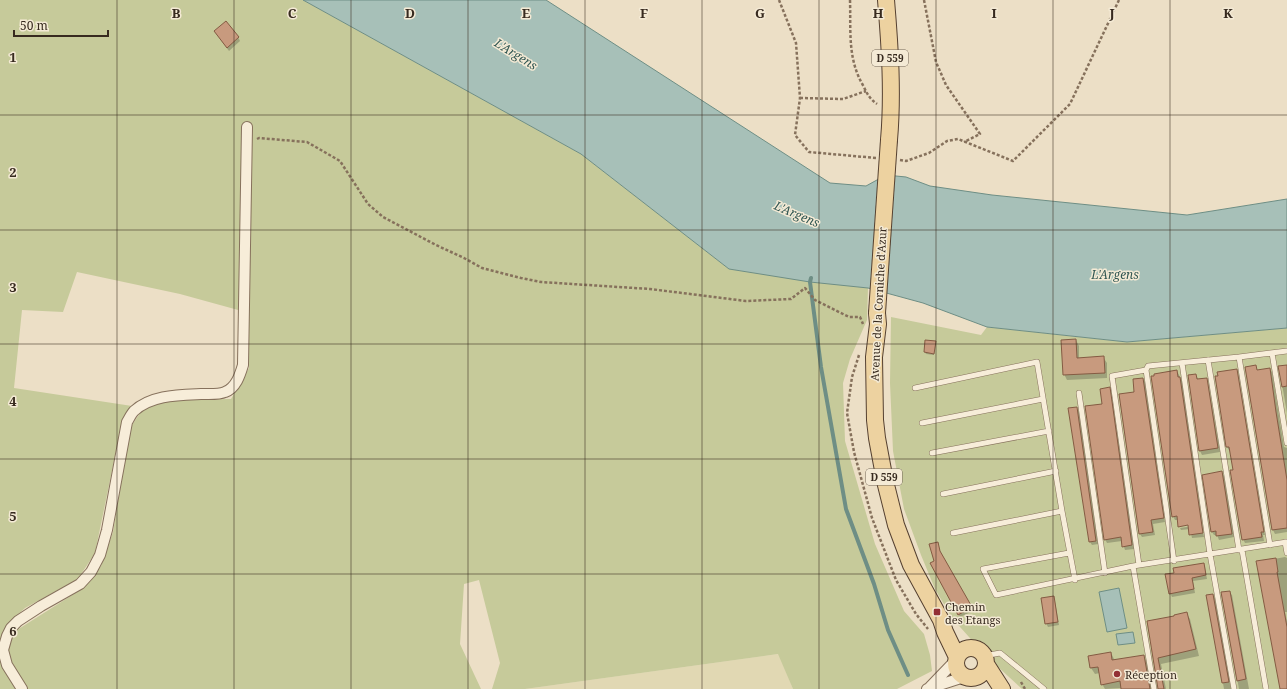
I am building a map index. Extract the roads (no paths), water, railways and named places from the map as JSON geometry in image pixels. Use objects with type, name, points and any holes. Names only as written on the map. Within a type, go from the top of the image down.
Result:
[{"type":"main road","name":"Avenue de la Corniche d'Azur","points":[[886,0],[890,56],[891,115],[877,313],[878,324],[874,357],[875,420],[885,481],[896,525],[909,558],[941,620],[944,632],[956,659]]},
{"type":"main road","name":"Avenue de la Corniche d'Azur","points":[[941,620],[981,656],[1002,689]]},
{"type":"main road","points":[[970,677],[983,672],[981,656],[963,650],[956,659],[957,670],[970,677],[996,689]]},
{"type":"street","points":[[22,689],[7,665],[3,650],[7,636],[18,621],[80,584],[91,572],[100,555],[107,530],[128,422],[133,412],[152,400],[172,395],[212,394],[226,392],[234,386],[240,376],[244,365],[247,127]]},
{"type":"street","points":[[928,688],[956,659]]},
{"type":"street","points":[[928,688],[970,677]]},
{"type":"lane","points":[[1154,689],[1136,566],[1112,376],[1146,370],[1148,366],[1287,352]]},
{"type":"lane","points":[[1272,353],[1287,443]]},
{"type":"lane","points":[[1239,357],[1270,545]]},
{"type":"lane","points":[[1208,360],[1240,550],[1266,689]]},
{"type":"lane","points":[[915,388],[1037,362],[1069,554],[1075,580]]},
{"type":"lane","points":[[1182,363],[1210,554],[1234,689]]},
{"type":"lane","points":[[1146,370],[1174,561]]},
{"type":"lane","points":[[1079,394],[1106,573]]},
{"type":"lane","points":[[922,423],[1043,398]]},
{"type":"lane","points":[[932,453],[1049,431]]},
{"type":"lane","points":[[944,494],[1056,471]]},
{"type":"lane","points":[[954,533],[1062,512]]},
{"type":"lane","points":[[1069,554],[983,569],[996,595],[1075,580],[1136,566],[1286,542],[1287,553]]},
{"type":"lane","points":[[981,656],[1000,653],[1044,689]]},
{"type":"water","name":"L'Argens","points":[[303,0],[546,0],[830,183],[866,186],[886,175],[906,177],[930,186],[992,195],[1187,215],[1287,199],[1287,328],[1127,342],[987,327],[923,303],[868,288],[810,282],[729,269],[581,154]]},
{"type":"water","points":[[1119,588],[1127,628],[1107,632],[1099,592]]},
{"type":"water","points":[[1133,632],[1135,643],[1118,645],[1116,634]]},
{"type":"waterway","points":[[811,278],[810,282],[821,367],[846,509],[874,584],[888,630],[908,675]]},
{"type":"place","name":"Chemin des Etangs","points":[[937,612]]},
{"type":"place","name":"Réception","points":[[1117,674]]}]
